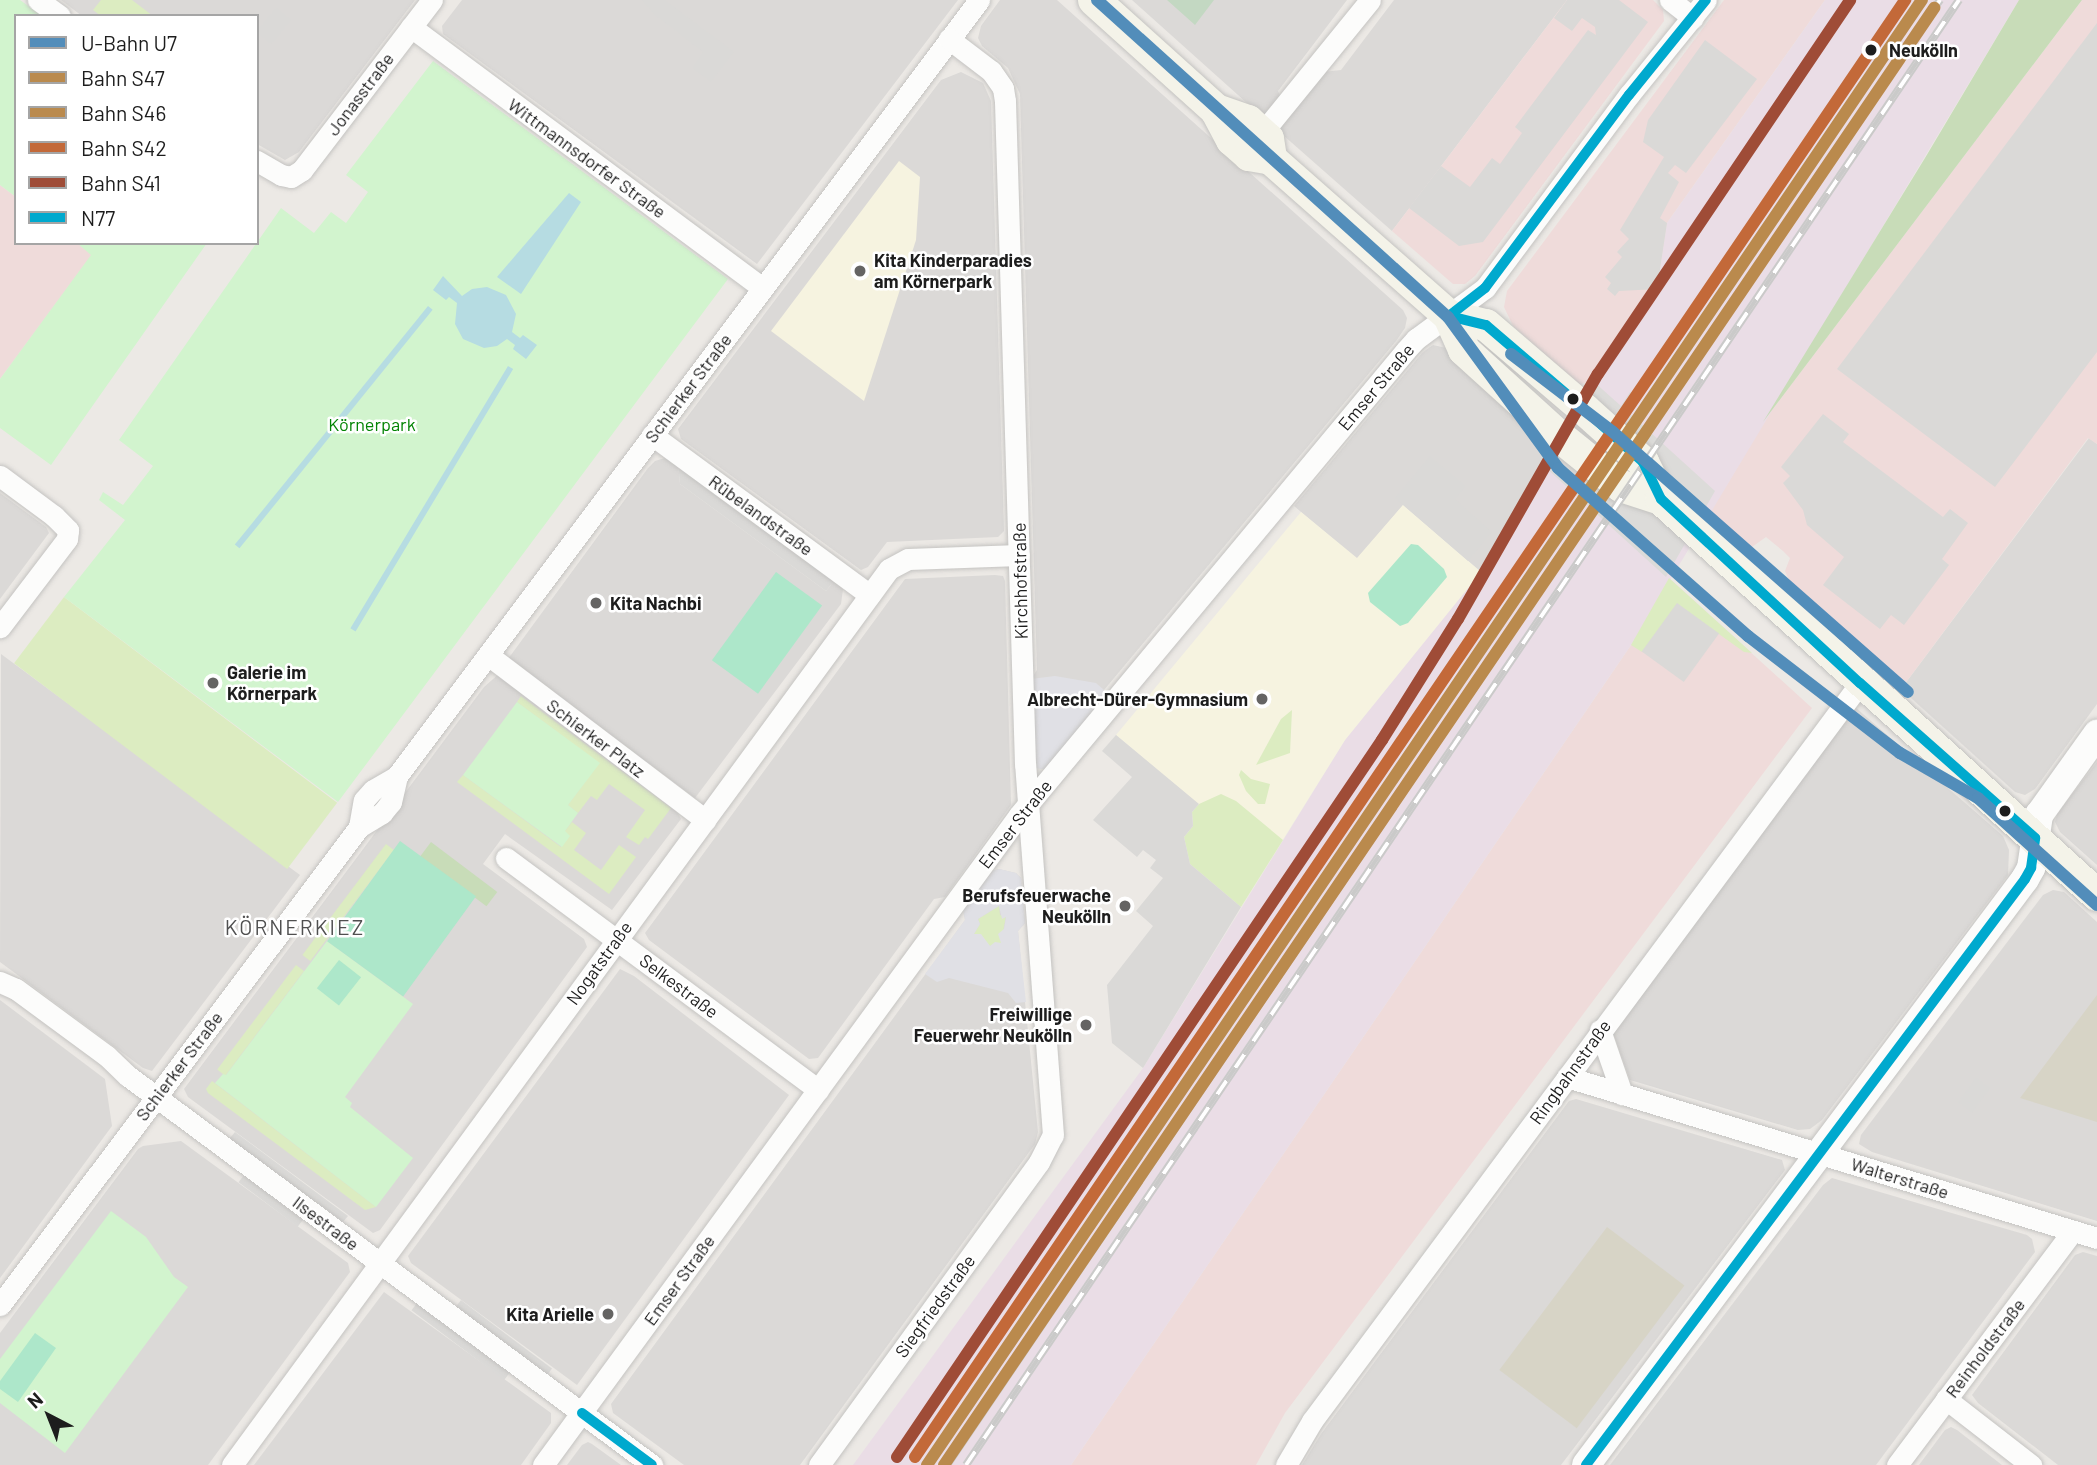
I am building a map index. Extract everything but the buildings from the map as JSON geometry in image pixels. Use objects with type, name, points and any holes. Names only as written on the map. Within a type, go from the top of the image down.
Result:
[{"type":"main road","points":[[1094,0],[1216,110],[1243,117],[1267,146],[1449,316],[1464,350],[1601,472],[1621,486],[1661,499],[1841,662],[1860,683],[2097,895]]},
{"type":"street","points":[[38,0],[57,14]]},
{"type":"street","name":"Jonasstraße","points":[[259,162],[281,175],[291,177],[302,170],[432,0]]},
{"type":"street","name":"Schierker Straße","points":[[0,1305],[359,827],[364,800],[373,790],[397,776],[979,0]]},
{"type":"street","points":[[1267,146],[1370,0]]},
{"type":"street","points":[[1670,0],[1693,18]]},
{"type":"street","name":"Emser Straße","points":[[543,1465],[1028,804],[1406,350],[1416,339],[1485,288],[1629,95],[1706,0]]},
{"type":"street","name":"Wittmannsdorfer Straße","points":[[411,27],[763,288]]},
{"type":"street","name":"Kirchhofstraße","points":[[949,39],[991,71],[1003,88],[1005,101],[1028,804],[1038,922],[1037,951],[1052,1114],[1050,1146]]},
{"type":"street","name":"Rübelandstraße","points":[[652,435],[870,595]]},
{"type":"street","points":[[0,476],[64,524],[68,530],[67,539],[0,627]]},
{"type":"street","name":"Nogatstraße","points":[[232,1465],[889,569],[908,559],[1019,555]]},
{"type":"street","name":"Schierker Platz","points":[[488,654],[705,820]]},
{"type":"street","name":"Ringbahnstraße","points":[[1286,1465],[1311,1421],[1860,683]]},
{"type":"street","points":[[1586,1465],[1822,1154],[2025,879],[2031,868],[2039,815],[2097,734]]},
{"type":"street","name":"Selkestraße","points":[[506,858],[818,1090]]},
{"type":"street","name":"Ilsestraße","points":[[0,982],[16,989],[156,1097],[652,1465]]},
{"type":"street","points":[[1600,1030],[1622,1094]]},
{"type":"street","name":"Walterstraße","points":[[1567,1077],[2097,1238]]},
{"type":"street","name":"Siegfriedstraße","points":[[819,1465],[1050,1146]]},
{"type":"street","name":"Reinholdstraße","points":[[1897,1465],[2073,1231]]},
{"type":"street","points":[[1946,1399],[2031,1465]]},
{"type":"shaded area","points":[[61,0],[415,0],[299,152],[285,160],[259,145],[259,14],[79,14]]},
{"type":"shaded area","points":[[462,0],[958,0],[757,264],[443,34],[442,26]]},
{"type":"shaded area","points":[[642,0],[665,0],[734,52],[711,82],[692,68],[703,52],[655,15]]},
{"type":"shaded area","points":[[1000,0],[1057,0],[1403,310],[1407,318],[1405,328],[1396,341],[1104,690],[1104,700],[1044,769],[1037,768],[1031,679],[1037,670],[1020,94],[1008,68],[982,46],[978,38],[981,26]]},
{"type":"shaded area","points":[[1132,0],[1347,0],[1278,91],[1280,96],[1266,115],[1257,112]]},
{"type":"shaded area","points":[[1394,0],[1567,0],[1392,231],[1283,135],[1280,128],[1323,72],[1341,70]]},
{"type":"shaded area","points":[[1567,0],[1653,0],[1663,10],[1664,21],[1475,276],[1465,284],[1453,284],[1392,231]]},
{"type":"shaded area","points":[[1567,0],[1619,0],[1648,22],[1483,242],[1459,246],[1409,208],[1441,166],[1470,187],[1492,158],[1500,164],[1522,133],[1515,127],[1588,30],[1596,35],[1595,27],[1582,18],[1572,31],[1554,18]]},
{"type":"shaded area","points":[[1724,0],[1825,0],[1667,223],[1657,289],[1592,380],[1579,385],[1513,326],[1504,307],[1507,291]]},
{"type":"shaded area","points":[[1825,0],[2019,0],[1631,645],[1071,1465],[853,1465],[1143,1068],[1345,740],[1481,572],[1531,496],[1592,380],[1657,289],[1667,223]]},
{"type":"shaded area","points":[[2082,0],[2097,0],[2097,444],[2088,438],[1901,689],[1853,638],[1789,580],[1785,571],[1790,558],[1783,551],[1766,537],[1752,547],[1745,548],[1706,516],[1763,422]]},
{"type":"shaded area","points":[[276,8],[291,20],[271,44],[259,34],[259,29]]},
{"type":"shaded area","points":[[2097,23],[2097,352],[1995,487],[1837,369]]},
{"type":"shaded area","points":[[1705,40],[1757,79],[1686,173],[1675,165],[1668,173],[1679,182],[1660,218],[1667,223],[1657,289],[1619,291],[1615,296],[1607,289],[1611,283],[1605,277],[1622,257],[1617,252],[1629,239],[1620,230],[1664,157],[1643,142],[1648,120]]},
{"type":"shaded area","points":[[961,72],[983,83],[991,101],[1004,531],[998,537],[887,542],[868,567],[861,570],[681,439],[678,429],[941,80]]},
{"type":"shaded area","name":"Kita Kinderparadies am Körnerpark","points":[[899,161],[920,177],[916,240],[864,401],[771,331]]},
{"type":"shaded area","points":[[0,185],[14,196],[14,245],[80,245],[92,255],[0,379]]},
{"type":"shaded area","points":[[1433,345],[1446,348],[1546,438],[1548,450],[1552,454],[1531,496],[1481,572],[1403,505],[1357,559],[1294,506],[1423,352]]},
{"type":"shaded area","points":[[1823,414],[1849,434],[1843,442],[1943,517],[1950,509],[1968,523],[1942,559],[1949,565],[1904,625],[1891,615],[1880,629],[1823,585],[1844,557],[1807,525],[1803,510],[1783,483],[1790,476],[1781,467]]},
{"type":"shaded area","points":[[2089,438],[2097,444],[2097,704],[2035,789],[2025,795],[2015,792],[1901,689]]},
{"type":"shaded area","points":[[1430,456],[1466,486],[1455,499],[1492,532],[1468,561],[1395,498]]},
{"type":"shaded area","points":[[665,458],[678,464],[680,484],[826,591],[834,581],[843,589],[841,604],[695,798],[508,659],[648,468],[655,461]]},
{"type":"shaded area","points":[[678,464],[834,581],[826,591],[680,484]]},
{"type":"shaded area","points":[[0,493],[46,527],[49,533],[0,599]]},
{"type":"shaded area","name":"Albrecht-Dürer-Gymnasium","points":[[1403,505],[1481,572],[1345,740],[1241,907],[1198,804],[1116,735],[1301,512],[1357,558]]},
{"type":"shaded area","points":[[1003,576],[1005,581],[1011,805],[945,897],[934,899],[818,1058],[809,1059],[649,940],[645,933],[905,579]]},
{"type":"shaded area","points":[[1669,578],[1812,708],[1285,1413],[1256,1465],[1071,1465],[1631,645]]},
{"type":"shaded area","points":[[1677,603],[1719,634],[1684,682],[1642,652]]},
{"type":"shaded area","points":[[1,654],[300,875],[152,1071],[143,1068],[0,962]]},
{"type":"shaded area","points":[[500,673],[526,690],[539,708],[676,810],[681,819],[612,910],[505,834],[483,864],[584,939],[587,947],[380,1230],[373,1233],[188,1097],[184,1089],[484,687]]},
{"type":"shaded area","points":[[1055,676],[1096,683],[1104,690],[1104,700],[1044,769],[1040,769],[1034,767],[1031,679]]},
{"type":"shaded area","points":[[1855,707],[2003,836],[2009,850],[2008,875],[1822,1120],[1810,1129],[1798,1130],[1630,1080],[1612,1030]]},
{"type":"shaded area","points":[[1116,735],[1199,804],[1192,812],[1193,826],[1184,837],[1190,864],[1241,907],[1143,1068],[1112,1043],[1107,985],[1153,926],[1136,911],[1163,878],[1150,868],[1156,860],[1143,850],[1137,857],[1093,820],[1132,777],[1102,751]]},
{"type":"shaded area","points":[[2097,762],[2097,865],[2060,832],[2055,822],[2057,814]]},
{"type":"shaded area","points":[[999,869],[1016,873],[1021,878],[1025,923],[1018,931],[1038,1132],[1035,1144],[800,1465],[684,1465],[613,1413],[611,1404],[965,920],[963,910],[992,871]]},
{"type":"shaded area","points":[[999,869],[1016,873],[1021,878],[1025,923],[1018,931],[1026,1002],[1016,1003],[1008,993],[949,978],[937,982],[925,974],[965,920],[963,910],[992,871]],"holes":[[[999,906],[1002,919],[1006,917],[1004,929],[998,934],[1001,943],[995,942],[990,946],[981,934],[974,934],[980,924],[978,919]]]},
{"type":"shaded area","points":[[2053,890],[2064,892],[2097,922],[2097,1221],[1872,1152],[1859,1144],[1861,1135],[2043,895]]},
{"type":"shaded area","points":[[620,969],[634,976],[789,1095],[577,1385],[411,1263],[408,1256]]},
{"type":"shaded area","points":[[2097,995],[2097,1122],[2020,1098]]},
{"type":"shaded area","points":[[0,1000],[105,1079],[112,1126],[0,1278]]},
{"type":"shaded area","points":[[1976,1078],[1990,1088],[1972,1112],[1958,1102]]},
{"type":"shaded area","points":[[1576,1099],[1782,1160],[1785,1170],[1561,1465],[1302,1465],[1321,1434],[1569,1101]]},
{"type":"shaded area","points":[[235,1132],[348,1216],[343,1222],[229,1139]]},
{"type":"shaded area","points":[[181,1141],[348,1263],[350,1272],[208,1465],[0,1465],[0,1333],[138,1149]]},
{"type":"shaded area","points":[[244,1175],[303,1220],[298,1227],[239,1182]]},
{"type":"shaded area","points":[[1832,1178],[2027,1235],[2032,1239],[2035,1252],[1876,1465],[1610,1465],[1823,1185]]},
{"type":"shaded area","points":[[1607,1227],[1684,1285],[1577,1428],[1499,1370]]},
{"type":"shaded area","points":[[2083,1252],[2097,1256],[2097,1465],[2058,1465],[1978,1403],[1972,1395],[2075,1255]]},
{"type":"shaded area","points":[[384,1292],[551,1413],[551,1423],[521,1465],[254,1465]]},
{"type":"shaded area","points":[[461,1300],[552,1369],[547,1376],[456,1307]]},
{"type":"shaded area","points":[[417,1303],[510,1373],[504,1380],[412,1310]]},
{"type":"shaded area","points":[[1951,1427],[2002,1465],[1919,1465],[1945,1430]]},
{"type":"shaded area","points":[[588,1442],[621,1465],[567,1465],[582,1445]]},
{"type":"green space","points":[[0,0],[20,0],[39,14],[14,14],[14,196],[0,185]]},
{"type":"green space","points":[[101,0],[132,0],[150,14],[98,14],[93,10]]},
{"type":"green space","points":[[1167,0],[1214,0],[1195,25]]},
{"type":"green space","points":[[2019,0],[2082,0],[1763,422],[1925,158]]},
{"type":"green space","name":"Körnerpark","points":[[433,61],[728,279],[338,802],[64,597],[125,520],[99,500],[103,492],[123,505],[153,466],[119,440],[255,245],[259,245],[259,240],[281,208],[314,233],[331,212],[346,223],[368,192],[346,175]]},
{"type":"green space","points":[[79,245],[206,245],[51,465],[0,428],[0,379],[91,255]]},
{"type":"green space","points":[[1411,544],[1418,545],[1444,569],[1447,577],[1408,623],[1400,626],[1370,602],[1368,593]]},
{"type":"green space","points":[[776,572],[822,606],[758,694],[712,660]]},
{"type":"green space","points":[[1669,578],[1752,653],[1744,652],[1677,604],[1642,652],[1631,645]]},
{"type":"green space","points":[[64,597],[337,803],[287,869],[14,663]]},
{"type":"green space","points":[[521,696],[671,808],[648,839],[645,837],[639,845],[626,837],[645,810],[609,784],[597,800],[591,796],[578,813],[568,805],[599,763],[517,702]]},
{"type":"green space","points":[[517,702],[600,763],[568,805],[578,813],[565,831],[570,836],[562,847],[463,775]]},
{"type":"green space","points":[[1292,710],[1290,753],[1256,765],[1281,719]]},
{"type":"green space","points":[[1241,770],[1251,779],[1270,784],[1265,804],[1258,804],[1246,791],[1239,775]]},
{"type":"green space","points":[[463,775],[561,847],[564,832],[572,822],[586,833],[574,850],[601,870],[619,845],[636,857],[609,894],[457,782]]},
{"type":"green space","points":[[1221,794],[1236,801],[1283,840],[1241,907],[1190,864],[1184,837],[1193,826],[1192,812],[1199,804]]},
{"type":"green space","points":[[400,841],[476,896],[403,997],[327,941]]},
{"type":"green space","points":[[431,842],[497,892],[486,906],[420,856]]},
{"type":"green space","points":[[386,844],[394,850],[310,961],[302,955]]},
{"type":"green space","points":[[999,906],[1000,915],[1006,916],[1001,943],[990,946],[974,934],[980,924],[978,919]]},
{"type":"green space","points":[[327,941],[413,1004],[345,1097],[352,1103],[350,1107],[413,1158],[376,1207],[215,1083],[223,1074],[226,1075]]},
{"type":"green space","points":[[339,960],[361,977],[339,1006],[317,988]]},
{"type":"green space","points":[[296,965],[304,971],[225,1076],[217,1070]]},
{"type":"green space","points":[[212,1081],[376,1207],[365,1210],[208,1093],[206,1089]]},
{"type":"green space","points":[[111,1211],[146,1237],[174,1277],[188,1287],[65,1453],[0,1403],[0,1359]]},
{"type":"green space","points":[[35,1333],[56,1348],[18,1402],[0,1389],[0,1381]]},
{"type":"water","points":[[569,193],[581,202],[521,294],[497,277]]},
{"type":"water","points":[[443,276],[462,296],[472,289],[487,287],[506,295],[516,314],[512,332],[520,338],[523,335],[537,345],[526,359],[513,349],[515,345],[507,339],[497,346],[484,348],[463,339],[455,324],[457,303],[449,297],[446,300],[433,290]]},
{"type":"water","points":[[428,306],[433,310],[239,548],[235,545]]},
{"type":"water","points":[[508,366],[513,369],[356,631],[350,628]]},
{"type":"pier","points":[[1593,381],[1621,406],[1630,392],[1637,397],[1628,412],[1715,491],[1666,577],[1545,467]]},
{"type":"railway","points":[[947,1465],[1940,0]]},
{"type":"railway","points":[[966,1465],[1959,0]]},
{"type":"metro line","name":"U7","points":[[1097,0],[1448,317],[1558,468],[1748,636],[1900,753],[1978,798],[2097,905]]},
{"type":"metro line","name":"U7","points":[[1511,354],[1613,432],[1908,692]]},
{"type":"rail line","name":"S41","points":[[897,1457],[1382,740],[1458,619],[1598,374],[1850,0]]},
{"type":"rail line","name":"S42","points":[[915,1457],[1905,0]]},
{"type":"rail line","name":"S47","points":[[927,1465],[1922,0]]},
{"type":"rail line","name":"S46","points":[[944,1465],[1934,8]]},
{"type":"transit line","name":"N77","points":[[1449,316],[1485,288],[1629,95],[1706,0]]},
{"type":"transit line","name":"N77","points":[[1449,316],[1486,325],[1585,410],[1643,462],[1661,499],[1860,683],[2035,838]]},
{"type":"transit line","name":"N77","points":[[1586,1465],[2025,879],[2031,868],[2035,838]]},
{"type":"transit line","name":"N77","points":[[582,1413],[652,1465]]},
{"type":"place","name":"Neukölln","points":[[1871,50]]},
{"type":"place","name":"Kita Kinderparadies am Körnerpark","points":[[860,271]]},
{"type":"place","name":"Kita Nachbi","points":[[596,603]]},
{"type":"place","name":"Galerie im Körnerpark","points":[[213,683]]},
{"type":"place","name":"Albrecht-Dürer-Gymnasium","points":[[1262,699]]},
{"type":"place","name":"Berufsfeuerwache Neukölln","points":[[1125,906]]},
{"type":"place","name":"Freiwillige Feuerwehr Neukölln","points":[[1086,1025]]},
{"type":"place","name":"Kita Arielle","points":[[608,1314]]},
{"type":"district","name":"KÖRNERKIEZ","points":[[295,927]]}]
